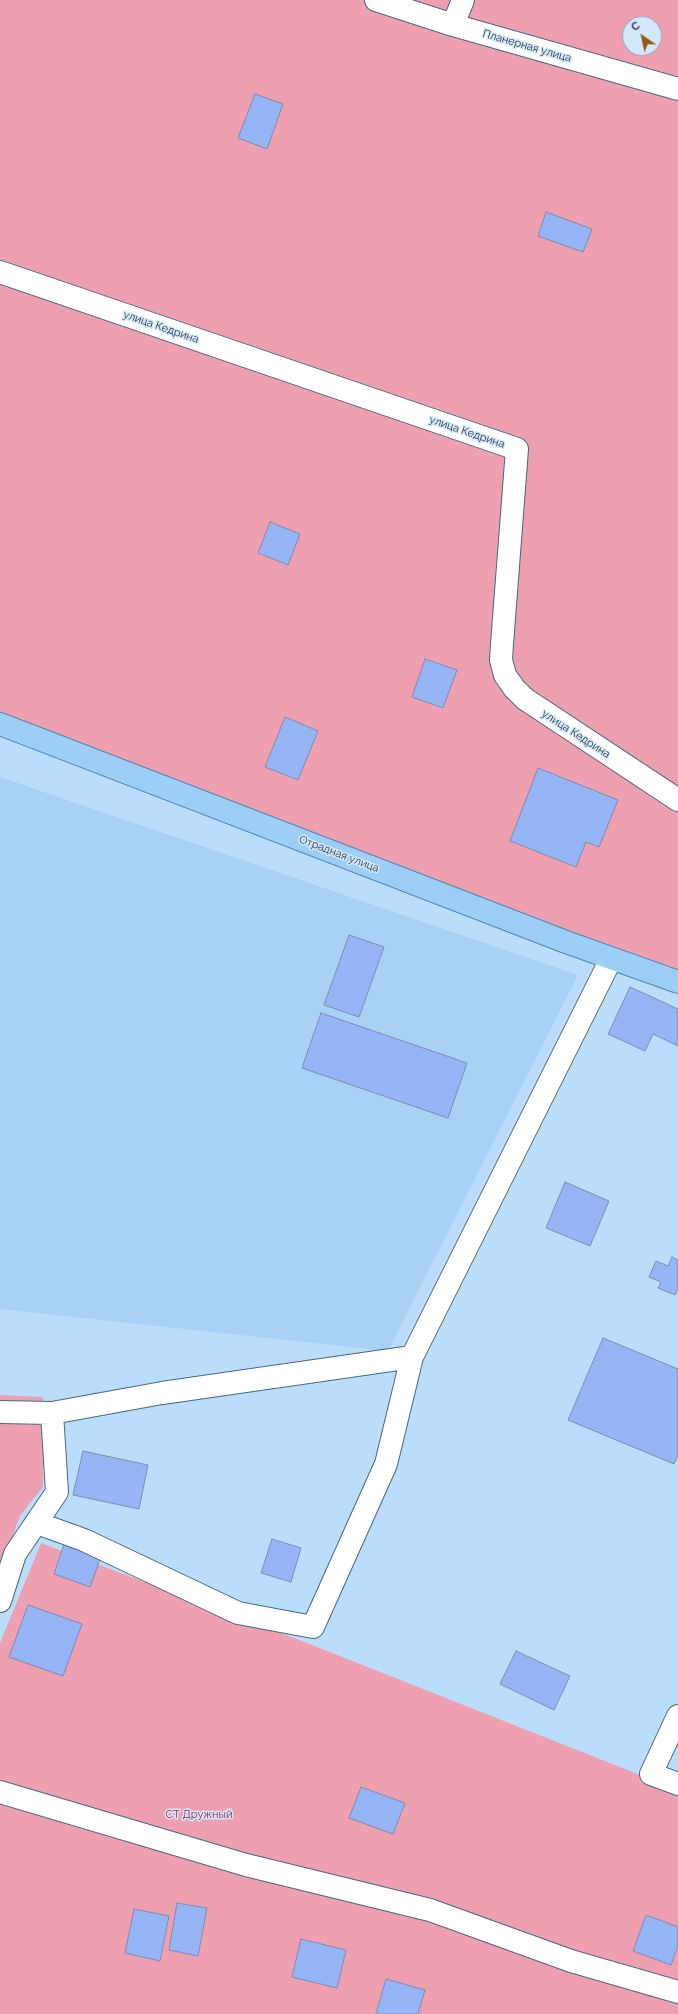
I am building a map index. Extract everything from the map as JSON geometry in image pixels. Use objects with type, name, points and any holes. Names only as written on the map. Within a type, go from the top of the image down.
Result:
[{"type":"main road","name":"Отрадная улица","points":[[0,724],[611,959],[678,982]]},
{"type":"street","name":"Планерная улица","points":[[376,0],[453,25],[678,88]]},
{"type":"street","points":[[453,25],[463,0]]},
{"type":"street","name":"улица Кедрина","points":[[0,272],[517,449],[501,660],[505,675],[514,688],[525,699],[678,800]]},
{"type":"street","points":[[37,1523],[84,1540],[238,1614],[313,1627],[386,1464],[412,1357],[611,959]]},
{"type":"street","points":[[0,1412],[52,1413],[162,1393],[412,1357]]},
{"type":"street","points":[[0,1601],[15,1554],[57,1492],[52,1413]]},
{"type":"street","points":[[678,1716],[651,1774],[678,1784]]},
{"type":"street","points":[[0,1792],[246,1865],[430,1910],[571,1961],[678,1992]]},
{"type":"shaded area","points":[[0,777],[578,975],[388,1351],[0,1309]]},
{"type":"green space","points":[[0,0],[678,0],[678,981],[0,724]]},
{"type":"green space","points":[[0,1395],[43,1397],[43,1487],[20,1516],[0,1570]]},
{"type":"green space","name":"СТ Дружный","points":[[41,1543],[302,1641],[678,1790],[678,2014],[0,2014],[0,1643]]},
{"type":"building","points":[[255,94],[283,104],[267,149],[238,138]]},
{"type":"building","points":[[546,212],[592,229],[583,252],[538,236]]},
{"type":"building","points":[[270,522],[300,534],[288,565],[258,553]]},
{"type":"building","points":[[425,659],[457,670],[443,708],[412,697]]},
{"type":"building","points":[[285,717],[318,731],[298,780],[265,767]]},
{"type":"building","points":[[538,768],[618,800],[599,847],[586,842],[576,867],[510,841]]},
{"type":"building","points":[[349,935],[384,947],[359,1017],[324,1005]]},
{"type":"building","points":[[630,987],[678,1009],[678,1046],[653,1034],[645,1051],[608,1034]]},
{"type":"building","points":[[321,1013],[467,1063],[448,1118],[302,1068]]},
{"type":"building","points":[[565,1182],[609,1201],[590,1246],[546,1228]]},
{"type":"building","points":[[672,1257],[678,1260],[678,1289],[675,1295],[658,1288],[661,1282],[649,1277],[656,1261],[668,1266]]},
{"type":"building","points":[[603,1338],[678,1369],[678,1455],[674,1464],[568,1420]]},
{"type":"building","points":[[83,1451],[148,1465],[139,1509],[73,1495]]},
{"type":"building","points":[[272,1539],[301,1548],[291,1582],[261,1573]]},
{"type":"building","points":[[64,1544],[101,1557],[90,1587],[54,1574]]},
{"type":"building","points":[[28,1605],[82,1624],[63,1676],[9,1657]]},
{"type":"building","points":[[516,1651],[570,1676],[554,1710],[500,1684]]},
{"type":"building","points":[[361,1787],[405,1803],[393,1834],[349,1818]]},
{"type":"building","points":[[177,1903],[207,1908],[198,1956],[169,1950]]},
{"type":"building","points":[[134,1909],[169,1916],[160,1961],[125,1953]]},
{"type":"building","points":[[646,1915],[678,1927],[678,1945],[671,1965],[633,1951]]},
{"type":"building","points":[[301,1939],[346,1950],[337,1988],[292,1977]]},
{"type":"building","points":[[386,1979],[425,1990],[418,2014],[376,2014]]}]
